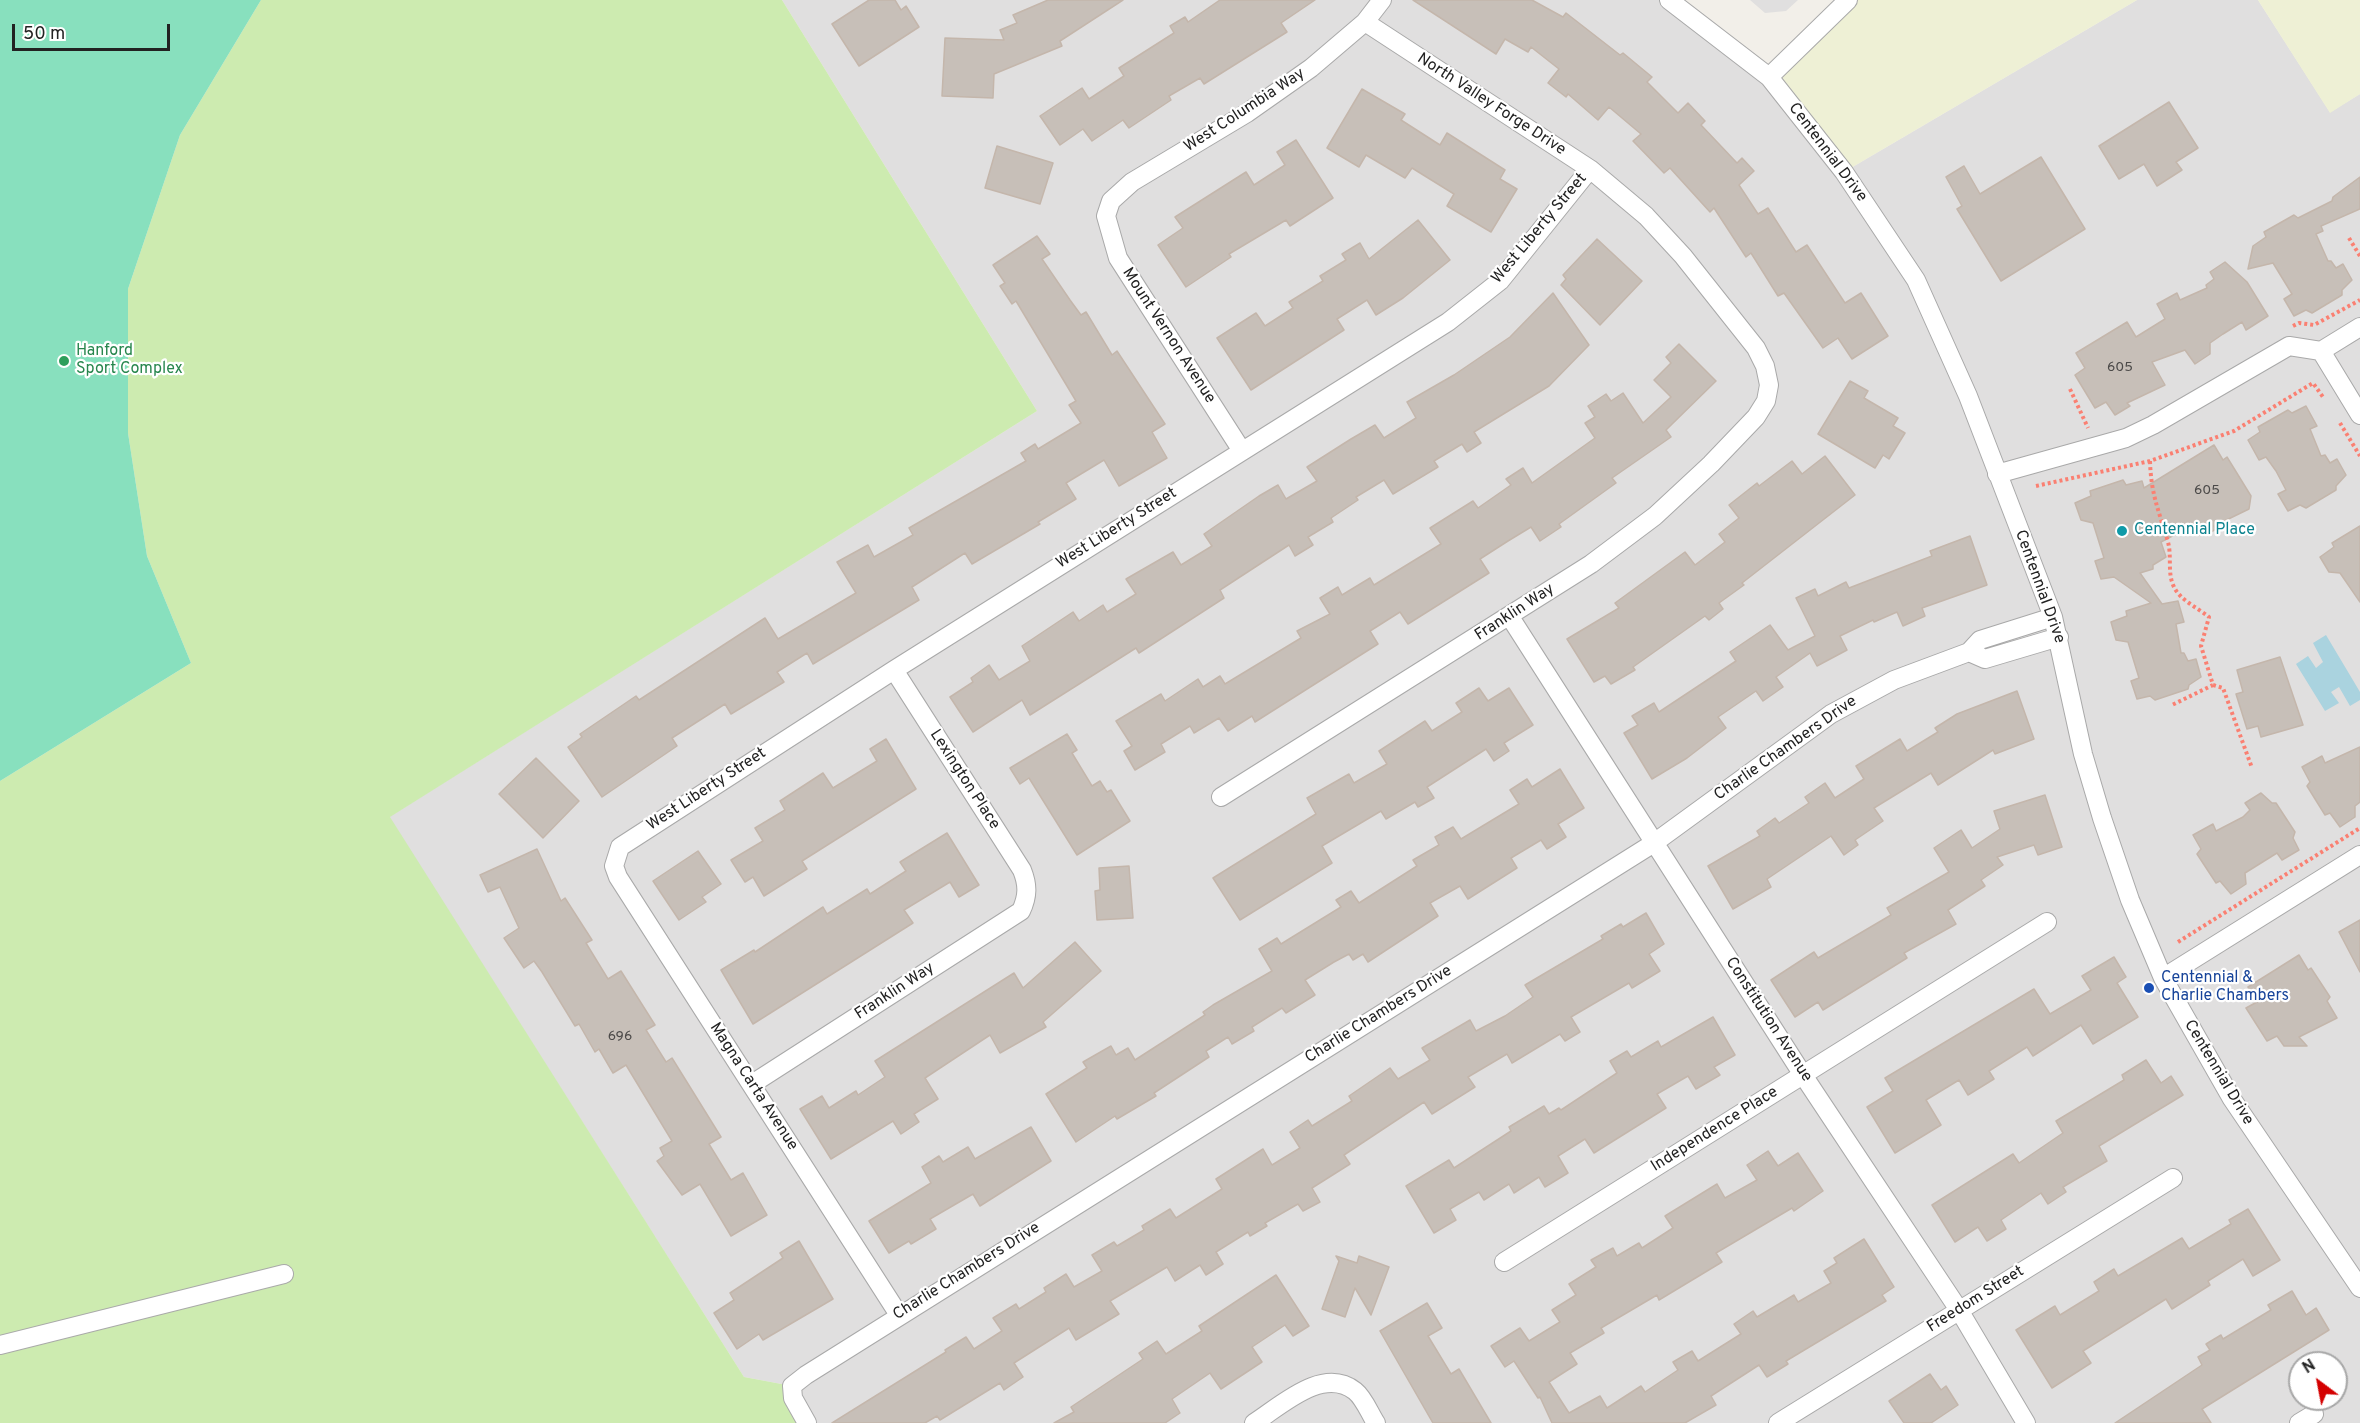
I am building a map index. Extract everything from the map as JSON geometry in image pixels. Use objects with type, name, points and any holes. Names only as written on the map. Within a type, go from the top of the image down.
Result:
[{"type":"street","name":"West Columbia Way","points":[[1106,216],[1111,201],[1132,182],[1247,112],[1311,68],[1365,22],[1382,0]]},
{"type":"street","name":"Centennial Drive","points":[[1669,0],[1768,77],[1844,172],[1916,280],[1968,396],[2053,617],[2083,754],[2102,818],[2130,900],[2163,978],[2232,1100],[2360,1288]]},
{"type":"street","points":[[1768,77],[1848,0]]},
{"type":"street","name":"North Valley Forge Drive","points":[[1365,22],[1590,169],[1646,216],[1727,308],[1756,348],[1765,366],[1769,385]]},
{"type":"street","name":"West Liberty Street","points":[[615,856],[627,840],[1448,322],[1500,281],[1590,169]]},
{"type":"street","name":"Mount Vernon Avenue","points":[[1106,216],[1118,258],[1242,451]]},
{"type":"street","points":[[1997,474],[2126,438],[2153,425],[2289,346],[2321,351],[2360,327]]},
{"type":"street","points":[[2321,351],[2360,416]]},
{"type":"street","name":"Franklin Way","points":[[1221,796],[1510,617],[1590,564],[1655,516],[1756,417],[1766,401],[1769,385]]},
{"type":"street","name":"Constitution Avenue","points":[[1510,617],[1803,1075],[1959,1310],[2026,1423]]},
{"type":"street","name":"Charlie Chambers Drive","points":[[807,1423],[793,1398],[792,1386],[899,1315],[1654,843],[1831,714],[1894,681],[1969,652],[1980,640],[2053,617]]},
{"type":"street","name":"Charlie Chambers Drive","points":[[1969,652],[1985,659],[2059,637]]},
{"type":"street","name":"Lexington Place","points":[[894,670],[1022,870],[1027,892]]},
{"type":"street","points":[[2163,978],[2360,855]]},
{"type":"street","name":"Magna Carta Avenue","points":[[615,856],[614,866],[618,877],[899,1315]]},
{"type":"street","name":"Franklin Way","points":[[752,1084],[1021,910],[1027,892]]},
{"type":"street","name":"Independence Place","points":[[1504,1262],[2047,922]]},
{"type":"street","name":"Freedom Street","points":[[1778,1423],[2173,1178]]},
{"type":"street","points":[[0,1345],[284,1274]]},
{"type":"street","points":[[1254,1423],[1315,1384],[1337,1382],[1356,1392],[1376,1423]]},
{"type":"path","points":[[2349,238],[2360,256]]},
{"type":"path","points":[[2283,332],[2299,323],[2314,325],[2360,300]]},
{"type":"path","points":[[2036,486],[2150,461],[2234,431],[2313,383],[2322,395]]},
{"type":"path","points":[[2070,389],[2087,429],[2097,426]]},
{"type":"path","points":[[2150,461],[2150,488],[2168,542],[2171,560],[2169,574],[2174,588],[2185,600],[2209,616],[2201,646],[2213,685]]},
{"type":"path","points":[[2172,705],[2213,685],[2223,688],[2252,768]]},
{"type":"path","points":[[2178,942],[2360,828]]},
{"type":"shaded area","points":[[782,0],[1669,0],[1769,77],[1844,172],[2137,0],[2258,0],[2330,112],[2360,94],[2360,1423],[807,1423],[792,1386],[744,1377],[389,817],[1037,411]]},
{"type":"shaded area","points":[[1750,0],[1798,0],[1786,11],[1765,13]]},
{"type":"green space","name":"Hanford Sport Complex","points":[[0,0],[261,0],[180,135],[128,289],[128,433],[147,556],[191,663],[0,781]]},
{"type":"green space","points":[[261,0],[782,0],[1037,411],[390,817],[744,1377],[792,1386],[807,1423],[0,1423],[0,781],[191,663],[147,556],[128,433],[128,289],[180,135]]},
{"type":"green space","points":[[1848,0],[2137,0],[1844,172],[1769,77]]},
{"type":"green space","points":[[2258,0],[2360,0],[2360,94],[2330,113]]},
{"type":"water","points":[[2326,635],[2360,692],[2360,700],[2350,706],[2339,687],[2331,692],[2339,703],[2325,711],[2296,664],[2308,656],[2316,668],[2323,662],[2313,643]]},
{"type":"building","points":[[869,0],[895,0],[901,10],[906,6],[919,27],[859,66],[832,24]]},
{"type":"building","points":[[1048,0],[1123,0],[1060,41],[1062,46],[994,74],[993,98],[942,96],[945,38],[1004,40],[1000,30],[1017,23],[1013,15]]},
{"type":"building","points":[[1220,0],[1315,0],[1281,23],[1287,32],[1204,84],[1200,78],[1169,96],[1171,100],[1129,128],[1123,120],[1092,141],[1083,129],[1060,145],[1040,116],[1082,88],[1089,99],[1124,76],[1119,68],[1174,33],[1170,26],[1185,17],[1188,22]]},
{"type":"building","points":[[1413,0],[1532,0],[1563,17],[1566,13],[1620,55],[1623,53],[1652,77],[1647,82],[1678,113],[1688,103],[1705,121],[1701,125],[1737,163],[1742,158],[1754,171],[1739,185],[1758,214],[1768,208],[1796,252],[1807,245],[1845,303],[1861,293],[1888,336],[1852,359],[1838,338],[1823,348],[1784,293],[1778,296],[1751,253],[1746,257],[1714,208],[1710,212],[1670,168],[1664,173],[1633,141],[1641,134],[1609,107],[1598,120],[1568,94],[1566,97],[1548,83],[1559,69],[1531,47],[1528,52],[1505,39],[1496,54]]},
{"type":"building","points":[[1362,89],[1405,114],[1401,120],[1440,145],[1447,133],[1505,170],[1500,179],[1517,189],[1491,232],[1447,206],[1454,194],[1412,168],[1405,178],[1366,155],[1359,167],[1327,148]]},
{"type":"building","points":[[2169,102],[2198,148],[2176,162],[2182,170],[2157,186],[2144,164],[2119,179],[2099,146]]},
{"type":"building","points":[[1296,140],[1333,198],[1290,226],[1286,220],[1229,254],[1231,257],[1186,287],[1158,245],[1183,228],[1175,217],[1246,172],[1254,185],[1285,165],[1277,152]]},
{"type":"building","points":[[997,146],[1053,163],[1040,204],[985,188]]},
{"type":"building","points":[[2041,157],[2085,229],[2001,281],[1957,209],[1962,206],[1946,177],[1964,166],[1980,194]]},
{"type":"building","points":[[2360,177],[2360,209],[2321,226],[2323,231],[2316,234],[2328,261],[2331,261],[2336,268],[2343,264],[2352,280],[2342,290],[2342,295],[2312,313],[2306,310],[2294,316],[2284,299],[2292,294],[2273,263],[2248,269],[2253,246],[2266,237],[2264,232],[2294,215],[2298,218],[2332,201],[2333,197]]},
{"type":"building","points":[[1418,220],[1450,260],[1403,298],[1376,315],[1367,300],[1337,319],[1344,330],[1251,390],[1217,338],[1256,313],[1265,326],[1293,308],[1289,302],[1323,281],[1320,276],[1346,260],[1342,254],[1360,243],[1369,259]]},
{"type":"building","points":[[1037,236],[1050,254],[1042,259],[1081,315],[1086,312],[1112,355],[1117,351],[1165,424],[1152,432],[1167,458],[1119,486],[1104,460],[1066,483],[1076,499],[1038,522],[1040,524],[972,564],[965,553],[912,587],[919,600],[813,664],[807,653],[777,672],[784,682],[731,714],[725,704],[672,738],[677,746],[602,797],[568,747],[582,737],[580,734],[636,696],[639,700],[765,618],[778,639],[856,593],[837,562],[868,545],[874,557],[913,535],[909,528],[1026,461],[1021,453],[1035,444],[1038,449],[1081,423],[1069,405],[1076,401],[1016,301],[1012,304],[1000,286],[1005,283],[993,265]]},
{"type":"building","points":[[1597,239],[1642,281],[1600,325],[1561,285],[1566,279],[1563,275]]},
{"type":"building","points":[[2225,262],[2247,282],[2268,316],[2246,330],[2242,322],[2223,334],[2210,343],[2210,354],[2195,364],[2185,350],[2152,362],[2165,385],[2127,403],[2130,406],[2115,415],[2106,402],[2095,408],[2075,375],[2085,368],[2076,353],[2127,322],[2136,337],[2165,319],[2157,304],[2177,293],[2180,300],[2207,288],[2206,285],[2214,279],[2210,272]]},
{"type":"building","points":[[1553,293],[1589,345],[1549,386],[1474,432],[1481,443],[1467,452],[1462,444],[1434,461],[1438,467],[1393,494],[1384,480],[1356,497],[1358,500],[1331,518],[1333,522],[1308,537],[1313,545],[1295,556],[1289,545],[1220,590],[1224,598],[1139,653],[1136,648],[1030,715],[1022,700],[973,732],[950,697],[973,682],[971,678],[989,665],[999,680],[1030,661],[1022,646],[1073,612],[1079,621],[1103,605],[1107,612],[1136,594],[1126,579],[1173,552],[1181,565],[1212,546],[1204,534],[1259,496],[1278,485],[1286,499],[1317,481],[1307,467],[1351,439],[1375,425],[1384,438],[1416,418],[1407,402],[1454,375],[1510,337]]},
{"type":"building","points":[[1679,344],[1716,381],[1666,430],[1671,437],[1612,478],[1616,483],[1559,524],[1561,527],[1540,541],[1531,527],[1508,541],[1480,559],[1489,573],[1408,624],[1400,612],[1370,631],[1378,644],[1255,722],[1252,716],[1228,731],[1219,718],[1194,733],[1190,726],[1161,744],[1165,752],[1135,770],[1124,751],[1132,746],[1116,721],[1161,694],[1165,701],[1198,679],[1203,687],[1220,676],[1225,684],[1301,638],[1297,631],[1330,614],[1320,598],[1338,587],[1342,595],[1370,578],[1374,585],[1441,544],[1430,528],[1473,501],[1478,508],[1511,485],[1506,479],[1523,468],[1532,483],[1595,438],[1585,423],[1595,417],[1588,406],[1606,394],[1611,401],[1623,393],[1643,423],[1671,397],[1654,380],[1671,363],[1666,357]]},
{"type":"building","points":[[1850,381],[1868,391],[1864,398],[1898,418],[1893,426],[1905,433],[1889,459],[1883,455],[1875,468],[1818,434]]},
{"type":"building","name":"Centennial Place","points":[[2306,406],[2317,426],[2310,429],[2321,456],[2325,455],[2330,463],[2337,459],[2346,475],[2336,486],[2336,490],[2306,508],[2300,505],[2288,511],[2278,494],[2286,490],[2276,471],[2266,457],[2259,460],[2248,440],[2260,432],[2258,427],[2288,410],[2292,413]]},
{"type":"building","points":[[2214,445],[2223,460],[2227,457],[2251,496],[2249,509],[2214,526],[2216,529],[2206,535],[2199,535],[2193,525],[2161,542],[2166,557],[2153,565],[2153,569],[2140,573],[2162,604],[2178,601],[2184,622],[2176,624],[2181,653],[2184,653],[2188,661],[2196,659],[2201,677],[2189,685],[2188,689],[2155,700],[2150,696],[2137,699],[2131,681],[2139,678],[2128,642],[2116,640],[2111,622],[2127,616],[2126,611],[2151,603],[2114,577],[2101,579],[2095,561],[2104,558],[2093,523],[2081,520],[2075,503],[2091,496],[2090,491],[2123,480],[2126,485],[2142,481],[2144,488]]},
{"type":"building","points":[[1825,456],[1855,495],[1742,583],[1744,585],[1719,603],[1723,609],[1709,620],[1705,616],[1633,667],[1635,670],[1611,684],[1605,676],[1594,682],[1567,639],[1619,608],[1615,603],[1685,552],[1695,565],[1725,542],[1719,534],[1739,518],[1729,505],[1757,483],[1759,486],[1792,461],[1802,474]]},
{"type":"building","points":[[2360,526],[2360,602],[2340,573],[2329,572],[2320,557],[2334,547],[2332,543]]},
{"type":"building","points":[[1970,536],[1987,585],[1922,608],[1925,616],[1903,626],[1897,612],[1874,622],[1873,620],[1840,636],[1847,650],[1817,666],[1810,653],[1776,677],[1783,687],[1763,701],[1756,691],[1718,717],[1726,728],[1687,758],[1652,779],[1624,733],[1638,725],[1632,716],[1654,703],[1659,712],[1736,661],[1730,652],[1770,625],[1788,650],[1815,636],[1796,598],[1815,589],[1818,596],[1846,582],[1849,588],[1932,556],[1930,551]]},
{"type":"building","points":[[2280,657],[2303,725],[2261,737],[2258,726],[2247,729],[2236,694],[2243,692],[2237,670]]},
{"type":"building","points":[[1479,688],[1488,701],[1509,688],[1533,725],[1504,743],[1509,751],[1494,761],[1486,749],[1427,787],[1434,798],[1418,807],[1415,802],[1386,819],[1381,811],[1322,846],[1332,863],[1240,920],[1213,878],[1316,814],[1307,798],[1349,774],[1354,783],[1387,764],[1379,751],[1425,721],[1432,731],[1462,712],[1456,703]]},
{"type":"building","points":[[2017,691],[2034,739],[1995,754],[1993,750],[1938,785],[1931,773],[1874,808],[1883,821],[1855,840],[1858,845],[1844,855],[1831,836],[1767,879],[1771,887],[1733,909],[1708,866],[1760,836],[1757,831],[1775,818],[1779,823],[1809,803],[1805,797],[1825,783],[1835,798],[1864,779],[1856,766],[1900,739],[1907,751],[1938,732],[1935,728],[1957,714]]},
{"type":"building","points":[[1067,734],[1077,750],[1072,753],[1092,786],[1100,781],[1107,792],[1111,790],[1130,821],[1077,855],[1029,778],[1020,784],[1010,768]]},
{"type":"building","points":[[886,739],[916,789],[802,861],[807,869],[764,896],[753,877],[745,882],[731,860],[763,841],[755,828],[785,810],[780,801],[823,773],[833,788],[877,761],[870,749]]},
{"type":"building","points":[[2360,747],[2360,802],[2355,806],[2355,817],[2340,827],[2330,813],[2325,815],[2307,786],[2310,782],[2302,767],[2322,756],[2325,763]]},
{"type":"building","points":[[536,758],[579,801],[543,838],[499,794]]},
{"type":"building","points":[[1560,769],[1584,808],[1558,824],[1566,837],[1547,849],[1541,840],[1511,858],[1517,868],[1468,899],[1460,886],[1430,903],[1438,916],[1368,962],[1363,954],[1353,960],[1349,954],[1305,980],[1315,995],[1286,1013],[1282,1008],[1252,1027],[1254,1031],[1232,1044],[1228,1037],[1206,1051],[1209,1057],[1154,1093],[1156,1096],[1117,1119],[1115,1116],[1076,1142],[1046,1094],[1087,1068],[1083,1062],[1111,1046],[1116,1055],[1128,1048],[1135,1060],[1205,1015],[1203,1012],[1213,1005],[1272,971],[1259,949],[1277,938],[1281,944],[1341,907],[1336,900],[1351,891],[1359,903],[1417,866],[1413,860],[1439,845],[1435,837],[1453,827],[1461,839],[1519,804],[1510,790],[1527,779],[1532,787]]},
{"type":"building","points":[[2261,793],[2272,803],[2276,803],[2295,832],[2293,838],[2299,850],[2282,860],[2277,853],[2245,873],[2246,884],[2231,894],[2220,881],[2216,883],[2197,854],[2201,849],[2193,835],[2213,824],[2216,831],[2243,817],[2250,810],[2245,803]]},
{"type":"building","points":[[2045,795],[2062,847],[2038,855],[2034,845],[1997,857],[2003,865],[1981,880],[1985,886],[1948,910],[1956,924],[1904,953],[1907,958],[1823,1010],[1818,1002],[1795,1017],[1771,980],[1814,952],[1818,958],[1891,915],[1887,908],[1949,872],[1934,848],[1961,830],[1972,848],[2000,829],[1994,811]]},
{"type":"building","points":[[947,833],[979,885],[959,897],[950,882],[904,910],[913,923],[753,1024],[721,970],[754,950],[755,952],[823,907],[827,914],[867,889],[870,894],[906,871],[900,862]]},
{"type":"building","points":[[537,849],[561,901],[565,898],[592,940],[586,943],[608,979],[621,971],[655,1025],[646,1030],[666,1062],[672,1058],[721,1137],[709,1144],[731,1180],[743,1173],[767,1215],[731,1236],[700,1184],[682,1195],[657,1161],[664,1156],[660,1148],[672,1141],[626,1065],[613,1073],[599,1049],[595,1052],[579,1024],[575,1026],[534,961],[524,968],[504,938],[519,928],[500,887],[488,892],[480,875]]},
{"type":"building","points":[[698,851],[721,884],[702,897],[706,902],[679,920],[653,881]]},
{"type":"building","points":[[1129,866],[1133,918],[1097,920],[1095,891],[1100,890],[1099,868]]},
{"type":"building","points":[[1646,913],[1664,944],[1649,954],[1660,971],[1632,988],[1629,983],[1571,1017],[1580,1032],[1565,1041],[1560,1034],[1512,1063],[1507,1054],[1468,1077],[1475,1087],[1432,1114],[1424,1102],[1344,1155],[1350,1164],[1312,1188],[1320,1202],[1303,1211],[1298,1204],[1265,1223],[1267,1226],[1250,1236],[1248,1232],[1216,1252],[1223,1264],[1206,1275],[1200,1265],[1175,1281],[1167,1267],[1110,1301],[1119,1314],[1076,1340],[1069,1328],[1014,1363],[1023,1377],[1004,1390],[1000,1383],[940,1420],[937,1416],[925,1423],[832,1423],[946,1352],[945,1350],[966,1337],[974,1349],[1002,1331],[993,1318],[1016,1304],[1019,1309],[1046,1292],[1044,1288],[1066,1274],[1074,1287],[1102,1271],[1092,1255],[1114,1242],[1117,1246],[1144,1230],[1142,1226],[1170,1209],[1176,1218],[1222,1189],[1216,1179],[1263,1149],[1272,1165],[1300,1148],[1290,1132],[1308,1120],[1312,1126],[1352,1101],[1349,1096],[1390,1068],[1398,1079],[1430,1060],[1422,1048],[1470,1020],[1476,1031],[1505,1016],[1533,997],[1525,985],[1603,939],[1601,936],[1621,924],[1623,927]]},
{"type":"building","points":[[2360,920],[2360,972],[2339,932]]},
{"type":"building","points":[[1075,942],[1101,971],[1043,1022],[1046,1027],[1000,1053],[990,1035],[925,1078],[938,1099],[914,1114],[919,1122],[901,1134],[893,1121],[831,1159],[800,1109],[822,1096],[829,1108],[856,1091],[858,1095],[885,1077],[875,1061],[1014,973],[1023,988]]},
{"type":"building","points":[[2299,955],[2308,970],[2311,968],[2330,997],[2327,1001],[2337,1018],[2299,1037],[2307,1046],[2284,1046],[2277,1036],[2267,1041],[2246,1008],[2257,1002],[2248,987]]},
{"type":"building","points":[[2114,957],[2126,977],[2117,983],[2138,1017],[2093,1044],[2081,1025],[2033,1056],[2027,1047],[1989,1071],[1994,1079],[1968,1095],[1959,1080],[1926,1100],[1941,1125],[1895,1153],[1867,1107],[1893,1091],[1885,1078],[2034,989],[2050,1014],[2091,990],[2082,976]]},
{"type":"building","points":[[1713,1017],[1735,1055],[1714,1067],[1720,1075],[1696,1089],[1688,1076],[1657,1094],[1666,1108],[1594,1153],[1585,1139],[1558,1156],[1568,1173],[1545,1187],[1539,1177],[1514,1193],[1509,1184],[1484,1200],[1479,1192],[1450,1209],[1456,1220],[1434,1233],[1406,1186],[1449,1160],[1454,1168],[1511,1131],[1509,1127],[1544,1106],[1549,1114],[1559,1108],[1561,1110],[1617,1073],[1610,1061],[1627,1051],[1631,1057],[1658,1041],[1661,1047]]},
{"type":"building","points":[[2146,1060],[2161,1083],[2171,1076],[2183,1095],[2099,1146],[2107,1161],[2063,1187],[2066,1192],[2048,1204],[2041,1193],[2001,1220],[2006,1229],[1987,1241],[1978,1227],[1955,1242],[1932,1205],[2013,1154],[2019,1163],[2063,1133],[2056,1121],[2124,1080],[2122,1075]]},
{"type":"building","points":[[1031,1127],[1051,1161],[980,1206],[973,1194],[930,1219],[936,1229],[911,1244],[909,1241],[889,1253],[869,1221],[931,1183],[922,1167],[939,1156],[943,1162],[968,1147],[975,1159]]},
{"type":"building","points":[[1768,1151],[1778,1166],[1798,1153],[1823,1191],[1794,1211],[1792,1208],[1716,1253],[1722,1262],[1659,1300],[1657,1295],[1601,1328],[1604,1333],[1570,1353],[1577,1364],[1549,1382],[1569,1413],[1600,1396],[1607,1408],[1641,1386],[1645,1392],[1678,1370],[1673,1362],[1692,1351],[1698,1361],[1741,1334],[1734,1324],[1753,1311],[1757,1317],[1794,1295],[1798,1302],[1831,1283],[1824,1271],[1837,1263],[1834,1258],[1864,1239],[1894,1287],[1882,1295],[1886,1301],[1786,1361],[1788,1364],[1767,1377],[1759,1365],[1711,1396],[1716,1405],[1685,1423],[1552,1423],[1540,1397],[1538,1398],[1514,1361],[1505,1367],[1491,1346],[1520,1328],[1529,1341],[1560,1322],[1552,1310],[1576,1295],[1569,1284],[1596,1267],[1591,1260],[1613,1248],[1617,1256],[1639,1243],[1642,1248],[1673,1228],[1665,1216],[1717,1184],[1725,1198],[1757,1180],[1747,1165]]},
{"type":"building","points":[[2248,1209],[2280,1260],[2253,1276],[2243,1259],[2208,1281],[2210,1285],[2172,1309],[2166,1299],[2083,1351],[2091,1363],[2052,1388],[2016,1330],[2055,1306],[2060,1315],[2099,1291],[2094,1282],[2114,1269],[2118,1276],[2182,1238],[2189,1249],[2231,1224],[2229,1220]]},
{"type":"building","points":[[799,1241],[833,1299],[763,1340],[759,1334],[737,1349],[714,1313],[734,1300],[730,1293],[783,1258],[780,1253]]},
{"type":"building","points":[[1336,1256],[1357,1263],[1359,1256],[1389,1267],[1371,1315],[1355,1288],[1345,1317],[1322,1309],[1339,1261]]},
{"type":"building","points":[[1276,1275],[1309,1326],[1293,1336],[1285,1325],[1252,1347],[1262,1362],[1221,1389],[1210,1373],[1172,1399],[1180,1413],[1165,1423],[1054,1423],[1074,1412],[1071,1407],[1143,1359],[1139,1353],[1157,1341],[1166,1354],[1202,1331],[1199,1326]]},
{"type":"building","points":[[2292,1291],[2306,1315],[2316,1308],[2329,1330],[2295,1351],[2288,1351],[2288,1356],[2202,1409],[2211,1423],[2115,1423],[2202,1365],[2198,1357],[2210,1350],[2206,1344],[2221,1335],[2223,1339],[2271,1310],[2268,1305]]},
{"type":"building","points":[[1427,1303],[1442,1328],[1428,1336],[1451,1374],[1459,1369],[1491,1423],[1433,1423],[1380,1331]]},
{"type":"building","points":[[1930,1374],[1941,1390],[1946,1386],[1958,1405],[1931,1423],[1904,1423],[1889,1401]]},
{"type":"place","name":"Hanford Sport Complex","points":[[64,361]]},
{"type":"place","name":"Centennial Place","points":[[2122,531]]},
{"type":"place","name":"Centennial & Charlie Chambers","points":[[2149,988]]}]
